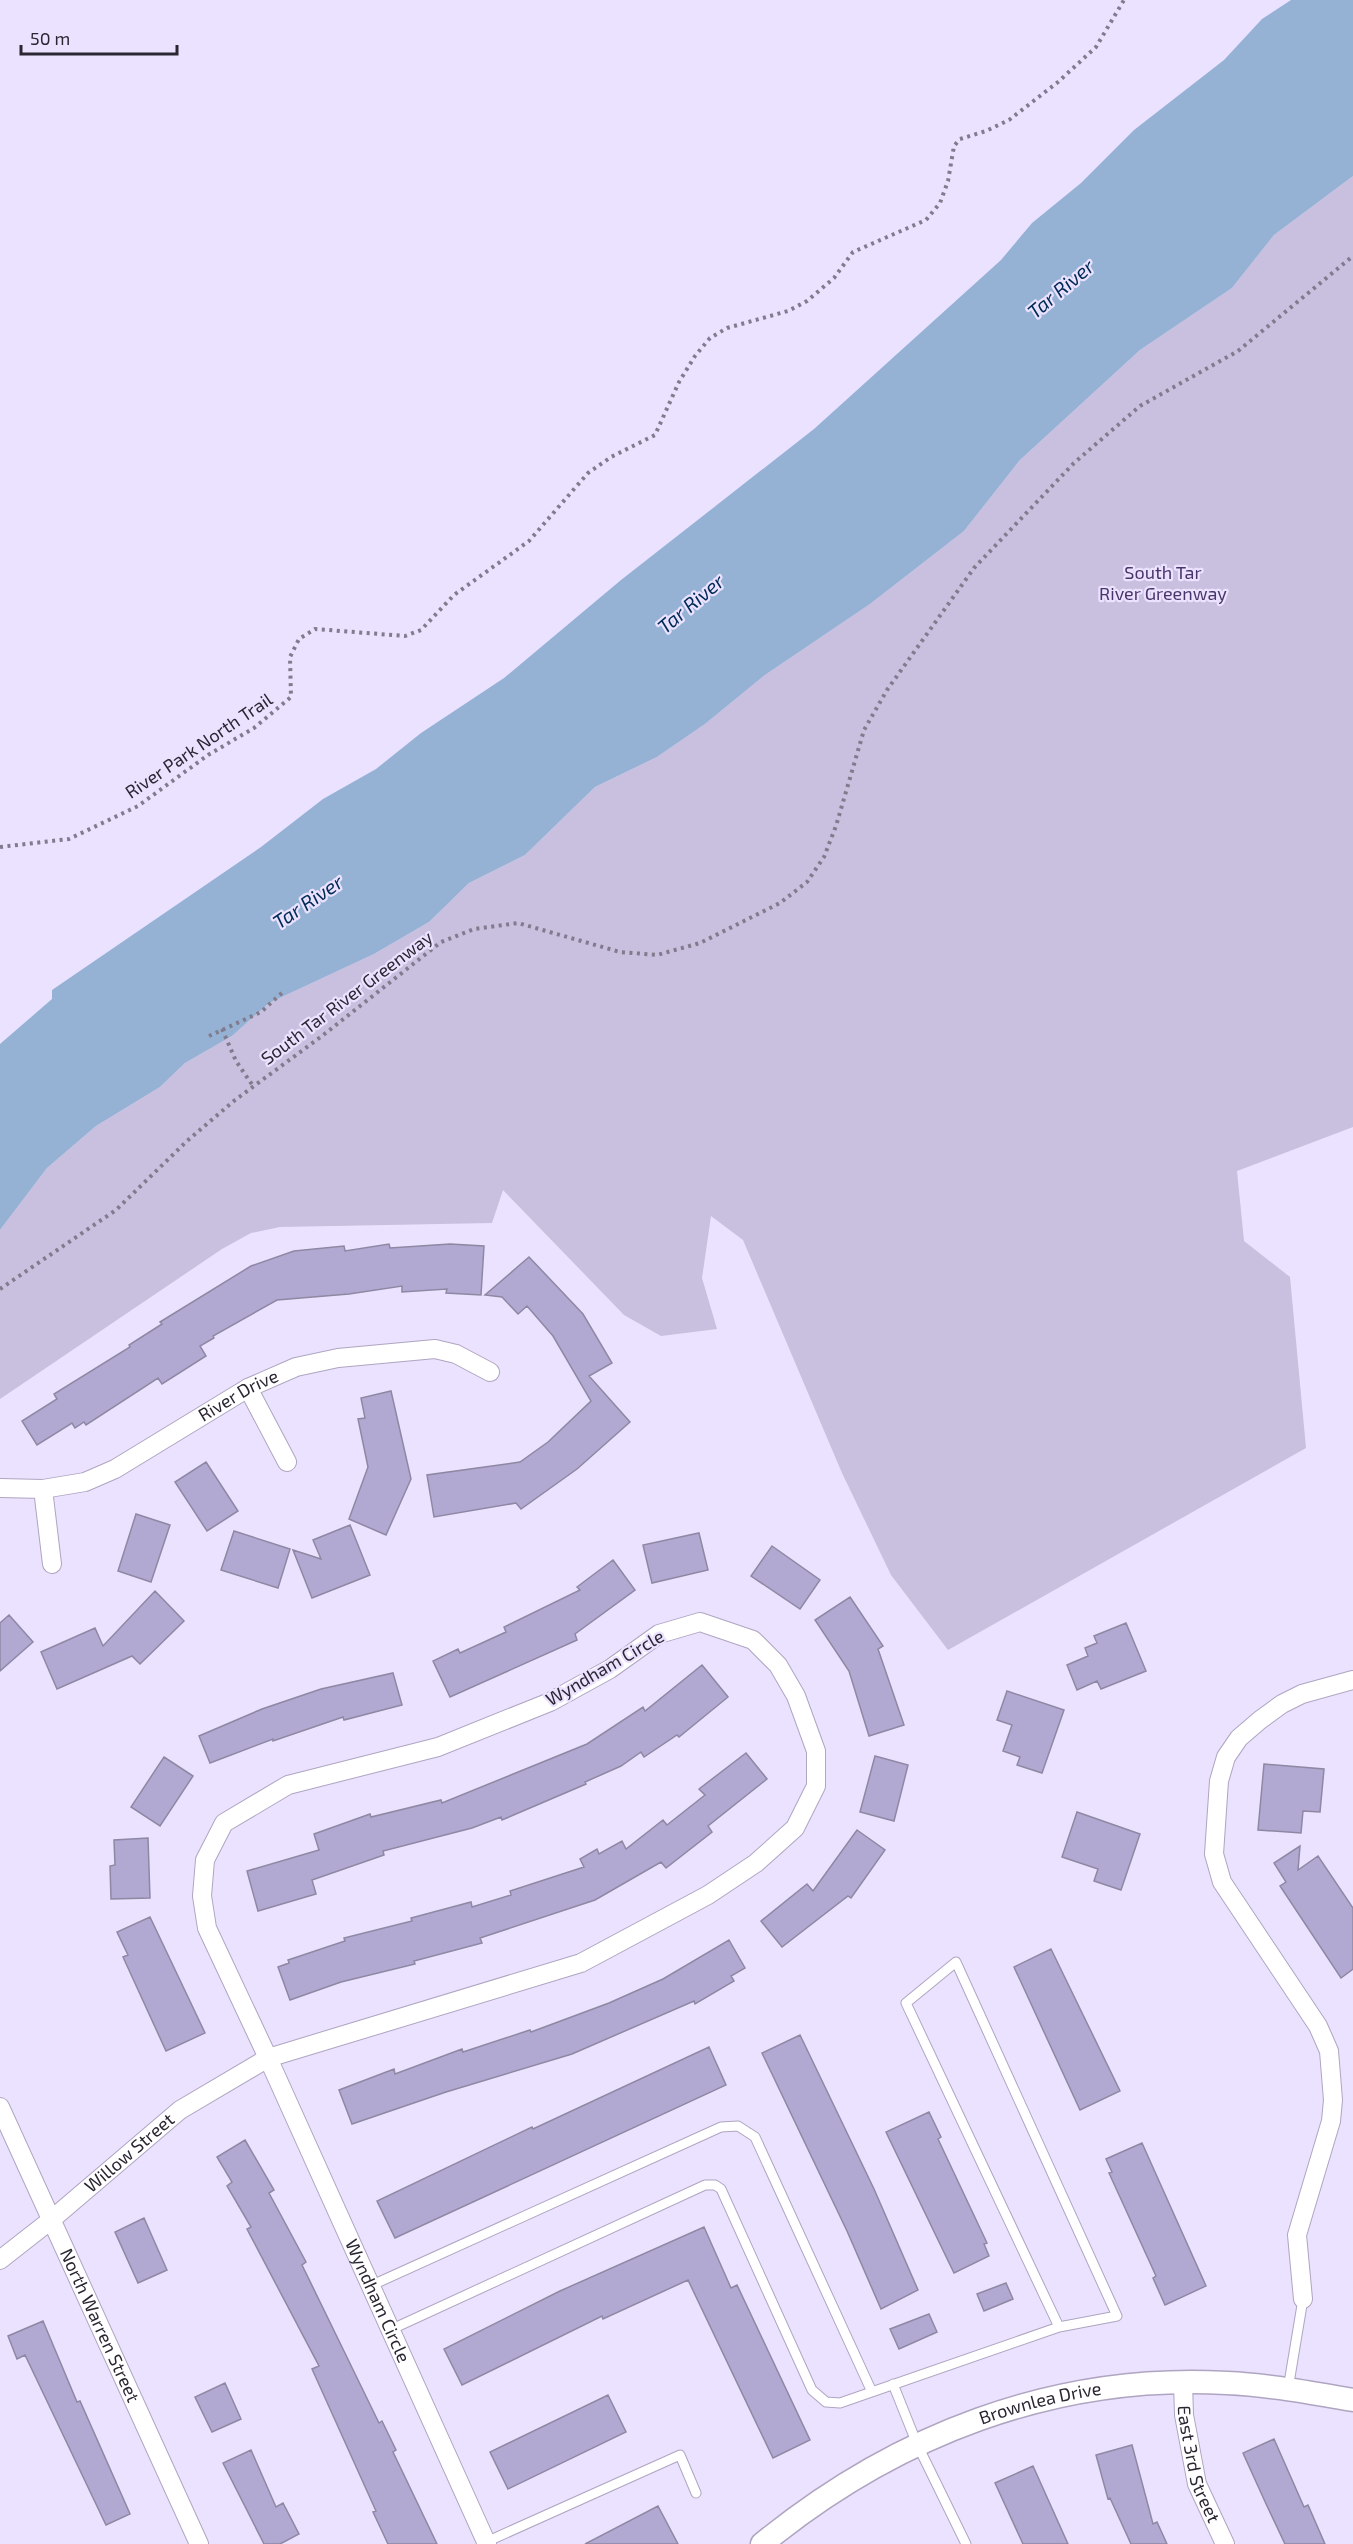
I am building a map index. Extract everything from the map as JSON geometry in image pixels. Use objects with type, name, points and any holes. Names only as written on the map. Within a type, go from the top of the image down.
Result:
[{"type":"street","name":"River Drive","points":[[0,1488],[43,1489],[85,1482],[115,1469],[248,1388],[296,1367],[338,1358],[435,1349],[456,1354],[490,1372]]},
{"type":"street","points":[[248,1388],[287,1462]]},
{"type":"street","points":[[43,1489],[52,1564]]},
{"type":"street","name":"Wyndham Circle","points":[[268,2058],[581,1963],[708,1895],[756,1863],[795,1828],[816,1786],[816,1751],[796,1696],[778,1665],[753,1640],[700,1622],[659,1634],[610,1669],[550,1702],[438,1748],[288,1785],[224,1823],[205,1860],[202,1896],[207,1928],[268,2058],[486,2543]]},
{"type":"street","points":[[1303,2299],[1297,2235],[1331,2121],[1334,2100],[1329,2051],[1318,2026],[1222,1882],[1214,1854],[1219,1780],[1226,1757],[1239,1738],[1260,1720],[1282,1704],[1302,1694],[1353,1680]]},
{"type":"street","name":"Willow Street","points":[[0,2259],[51,2220],[180,2110],[268,2058]]},
{"type":"street","name":"North Warren Street","points":[[0,2107],[199,2544]]},
{"type":"street","name":"East 3rd Street","points":[[1183,2382],[1184,2415],[1197,2484],[1225,2544]]},
{"type":"street","name":"Brownlea Drive","points":[[762,2544],[839,2486],[917,2444],[970,2421],[1047,2399],[1127,2385],[1226,2382],[1353,2400]]},
{"type":"lane","points":[[390,2331],[705,2185],[715,2185],[722,2189],[812,2390],[826,2402],[840,2403],[1059,2327],[1117,2316],[956,1962],[906,2003],[1059,2327]]},
{"type":"lane","points":[[370,2286],[721,2127],[738,2126],[755,2137],[872,2392]]},
{"type":"lane","points":[[1288,2389],[1303,2299]]},
{"type":"lane","points":[[893,2384],[917,2444],[947,2501],[966,2544]]},
{"type":"lane","points":[[486,2543],[680,2455],[696,2493]]},
{"type":"path","name":"River Park North Trail","points":[[0,847],[69,839],[138,806],[208,755],[255,728],[291,698],[290,657],[299,639],[315,629],[405,636],[421,630],[454,595],[529,541],[588,473],[655,435],[679,382],[695,356],[710,338],[727,328],[788,311],[807,301],[834,278],[853,252],[896,231],[926,220],[940,203],[948,182],[954,146],[960,139],[986,131],[1009,120],[1058,82],[1096,47],[1124,0]]},
{"type":"path","name":"South Tar River Greenway","points":[[0,1289],[116,1210],[187,1141],[253,1086],[322,1036],[441,942],[474,929],[518,923],[620,952],[657,955],[700,942],[780,903],[807,882],[824,857],[836,826],[864,730],[894,680],[974,568],[1074,463],[1140,406],[1238,351],[1353,256]]},
{"type":"path","points":[[209,1035],[261,1012],[285,990]]},
{"type":"path","points":[[222,1029],[230,1048],[253,1086]]},
{"type":"green space","points":[[1353,176],[1353,1127],[1237,1171],[1244,1241],[1290,1277],[1306,1448],[948,1650],[891,1575],[842,1473],[743,1240],[711,1216],[702,1278],[717,1329],[661,1336],[624,1315],[503,1190],[492,1223],[280,1227],[251,1233],[222,1249],[0,1399],[0,1230],[47,1168],[96,1126],[160,1087],[185,1063],[232,1036],[269,1003],[374,954],[429,922],[469,883],[525,855],[595,787],[657,757],[705,724],[765,675],[870,604],[964,531],[1020,460],[1140,350],[1232,288],[1274,235]]},
{"type":"water","name":"Tar River","points":[[1291,0],[1353,0],[1353,176],[1274,235],[1232,288],[1140,350],[1020,460],[964,531],[870,604],[765,675],[705,724],[657,757],[595,787],[525,855],[469,883],[429,922],[374,954],[269,1003],[232,1036],[185,1063],[160,1087],[96,1126],[47,1168],[0,1230],[0,1044],[52,999],[52,990],[261,847],[323,799],[376,769],[421,733],[504,678],[621,580],[814,429],[1001,260],[1032,223],[1081,183],[1134,130],[1224,60],[1262,19]]},
{"type":"building","points":[[389,1244],[390,1248],[450,1244],[484,1246],[481,1295],[446,1293],[447,1289],[402,1292],[402,1286],[349,1294],[277,1300],[213,1336],[214,1338],[200,1346],[206,1356],[162,1384],[158,1378],[86,1425],[84,1422],[75,1428],[72,1423],[37,1445],[22,1421],[57,1399],[54,1394],[130,1347],[129,1345],[162,1324],[160,1322],[251,1266],[294,1251],[344,1246],[345,1251]]},
{"type":"building","points":[[529,1257],[583,1314],[612,1363],[589,1376],[630,1422],[577,1469],[521,1509],[516,1503],[434,1517],[427,1475],[520,1462],[548,1442],[591,1401],[553,1336],[527,1306],[518,1314],[502,1297],[485,1295]]},
{"type":"building","points":[[391,1391],[411,1479],[386,1535],[349,1519],[368,1467],[358,1419],[365,1418],[361,1398]]},
{"type":"building","points":[[206,1462],[238,1511],[207,1531],[175,1482]]},
{"type":"building","points":[[136,1514],[170,1525],[151,1582],[118,1571]]},
{"type":"building","points":[[350,1525],[370,1575],[312,1598],[293,1550],[321,1559],[313,1540]]},
{"type":"building","points":[[234,1531],[290,1549],[278,1588],[221,1570]]},
{"type":"building","points":[[699,1533],[708,1570],[652,1583],[643,1545]]},
{"type":"building","points":[[772,1546],[820,1580],[800,1609],[751,1576]]},
{"type":"building","points":[[613,1560],[635,1590],[575,1634],[577,1640],[450,1697],[433,1661],[458,1649],[460,1653],[506,1632],[504,1627],[580,1590],[577,1587]]},
{"type":"building","points":[[155,1591],[184,1621],[140,1664],[132,1656],[57,1689],[41,1652],[95,1628],[103,1646]]},
{"type":"building","points":[[850,1597],[883,1646],[878,1649],[904,1725],[869,1736],[849,1671],[815,1620]]},
{"type":"building","points":[[9,1615],[33,1642],[0,1671],[0,1623]]},
{"type":"building","points":[[1126,1623],[1146,1671],[1101,1689],[1097,1681],[1077,1690],[1067,1665],[1088,1656],[1085,1648],[1097,1643],[1094,1636]]},
{"type":"building","points":[[702,1665],[728,1697],[679,1737],[677,1735],[644,1757],[641,1752],[621,1766],[585,1782],[586,1784],[502,1820],[501,1817],[472,1828],[383,1851],[384,1855],[312,1880],[316,1894],[258,1911],[247,1871],[319,1850],[314,1834],[370,1814],[371,1817],[441,1800],[442,1803],[587,1744],[643,1707],[645,1711]]},
{"type":"building","points":[[393,1673],[402,1705],[344,1720],[343,1717],[273,1741],[273,1739],[210,1763],[199,1736],[262,1709],[321,1689]]},
{"type":"building","points":[[1007,1691],[1064,1710],[1042,1773],[1017,1765],[1020,1757],[1003,1751],[1012,1725],[997,1720]]},
{"type":"building","points":[[746,1753],[767,1779],[708,1826],[712,1832],[666,1868],[661,1862],[595,1900],[480,1938],[482,1943],[414,1961],[415,1964],[341,1982],[290,2000],[278,1967],[289,1963],[288,1960],[345,1941],[344,1938],[412,1921],[411,1918],[471,1902],[472,1907],[511,1895],[510,1891],[584,1867],[580,1859],[597,1849],[599,1854],[622,1841],[626,1849],[663,1820],[667,1825],[705,1795],[699,1789]]},
{"type":"building","points":[[875,1756],[908,1765],[894,1821],[860,1812]]},
{"type":"building","points":[[164,1757],[193,1776],[160,1826],[131,1807]]},
{"type":"building","points":[[1264,1764],[1324,1769],[1320,1812],[1303,1811],[1301,1833],[1258,1830]]},
{"type":"building","points":[[1077,1812],[1140,1834],[1121,1890],[1094,1881],[1098,1869],[1062,1857]]},
{"type":"building","points":[[857,1830],[885,1850],[851,1898],[848,1896],[782,1947],[761,1921],[807,1884],[813,1891]]},
{"type":"building","points":[[148,1838],[150,1898],[111,1899],[110,1866],[115,1865],[114,1840]]},
{"type":"building","points":[[1300,1846],[1298,1870],[1318,1856],[1353,1908],[1353,1969],[1341,1978],[1280,1886],[1286,1882],[1274,1863]]},
{"type":"building","points":[[150,1917],[205,2033],[166,2051],[123,1957],[128,1955],[117,1932]]},
{"type":"building","points":[[729,1940],[745,1968],[731,1976],[734,1981],[695,2004],[694,2001],[572,2054],[446,2092],[352,2124],[339,2090],[394,2069],[395,2074],[462,2049],[463,2052],[530,2030],[531,2032],[609,2003],[663,1979]]},
{"type":"building","points":[[1051,1949],[1120,2091],[1080,2110],[1014,1967]]},
{"type":"building","points":[[800,2035],[874,2189],[918,2290],[881,2309],[847,2231],[762,2053]]},
{"type":"building","points":[[709,2047],[726,2085],[395,2238],[377,2201],[532,2127],[533,2129]]},
{"type":"building","points":[[929,2112],[941,2137],[938,2139],[987,2243],[984,2244],[989,2256],[954,2273],[886,2132]]},
{"type":"building","points":[[245,2140],[274,2190],[269,2193],[306,2262],[302,2265],[379,2423],[382,2421],[396,2450],[393,2452],[437,2544],[388,2544],[373,2512],[376,2511],[312,2369],[319,2366],[247,2229],[251,2227],[227,2186],[232,2182],[217,2157]]},
{"type":"building","points":[[1142,2143],[1206,2286],[1165,2305],[1153,2278],[1156,2276],[1109,2173],[1112,2172],[1106,2159]]},
{"type":"building","points":[[144,2218],[167,2270],[138,2283],[115,2232]]},
{"type":"building","points":[[704,2227],[731,2288],[737,2285],[810,2440],[773,2458],[688,2280],[603,2319],[602,2316],[462,2385],[444,2349],[560,2291]]},
{"type":"building","points":[[1006,2283],[1013,2299],[984,2311],[977,2294]]},
{"type":"building","points":[[929,2314],[937,2332],[899,2349],[890,2329]]},
{"type":"building","points":[[43,2321],[77,2402],[80,2401],[130,2514],[106,2525],[25,2355],[17,2359],[8,2336]]},
{"type":"building","points":[[225,2383],[241,2419],[212,2432],[195,2397]]},
{"type":"building","points":[[608,2395],[626,2432],[508,2489],[490,2452]]},
{"type":"building","points":[[1274,2439],[1304,2507],[1308,2505],[1325,2544],[1285,2544],[1243,2453]]},
{"type":"building","points":[[1132,2445],[1153,2524],[1157,2522],[1167,2544],[1131,2544],[1110,2498],[1108,2499],[1096,2455]]},
{"type":"building","points":[[251,2450],[276,2507],[283,2503],[299,2534],[280,2544],[264,2544],[223,2463]]},
{"type":"building","points":[[1033,2466],[1068,2544],[1023,2544],[995,2483]]},
{"type":"building","points":[[658,2506],[678,2544],[585,2544]]}]
